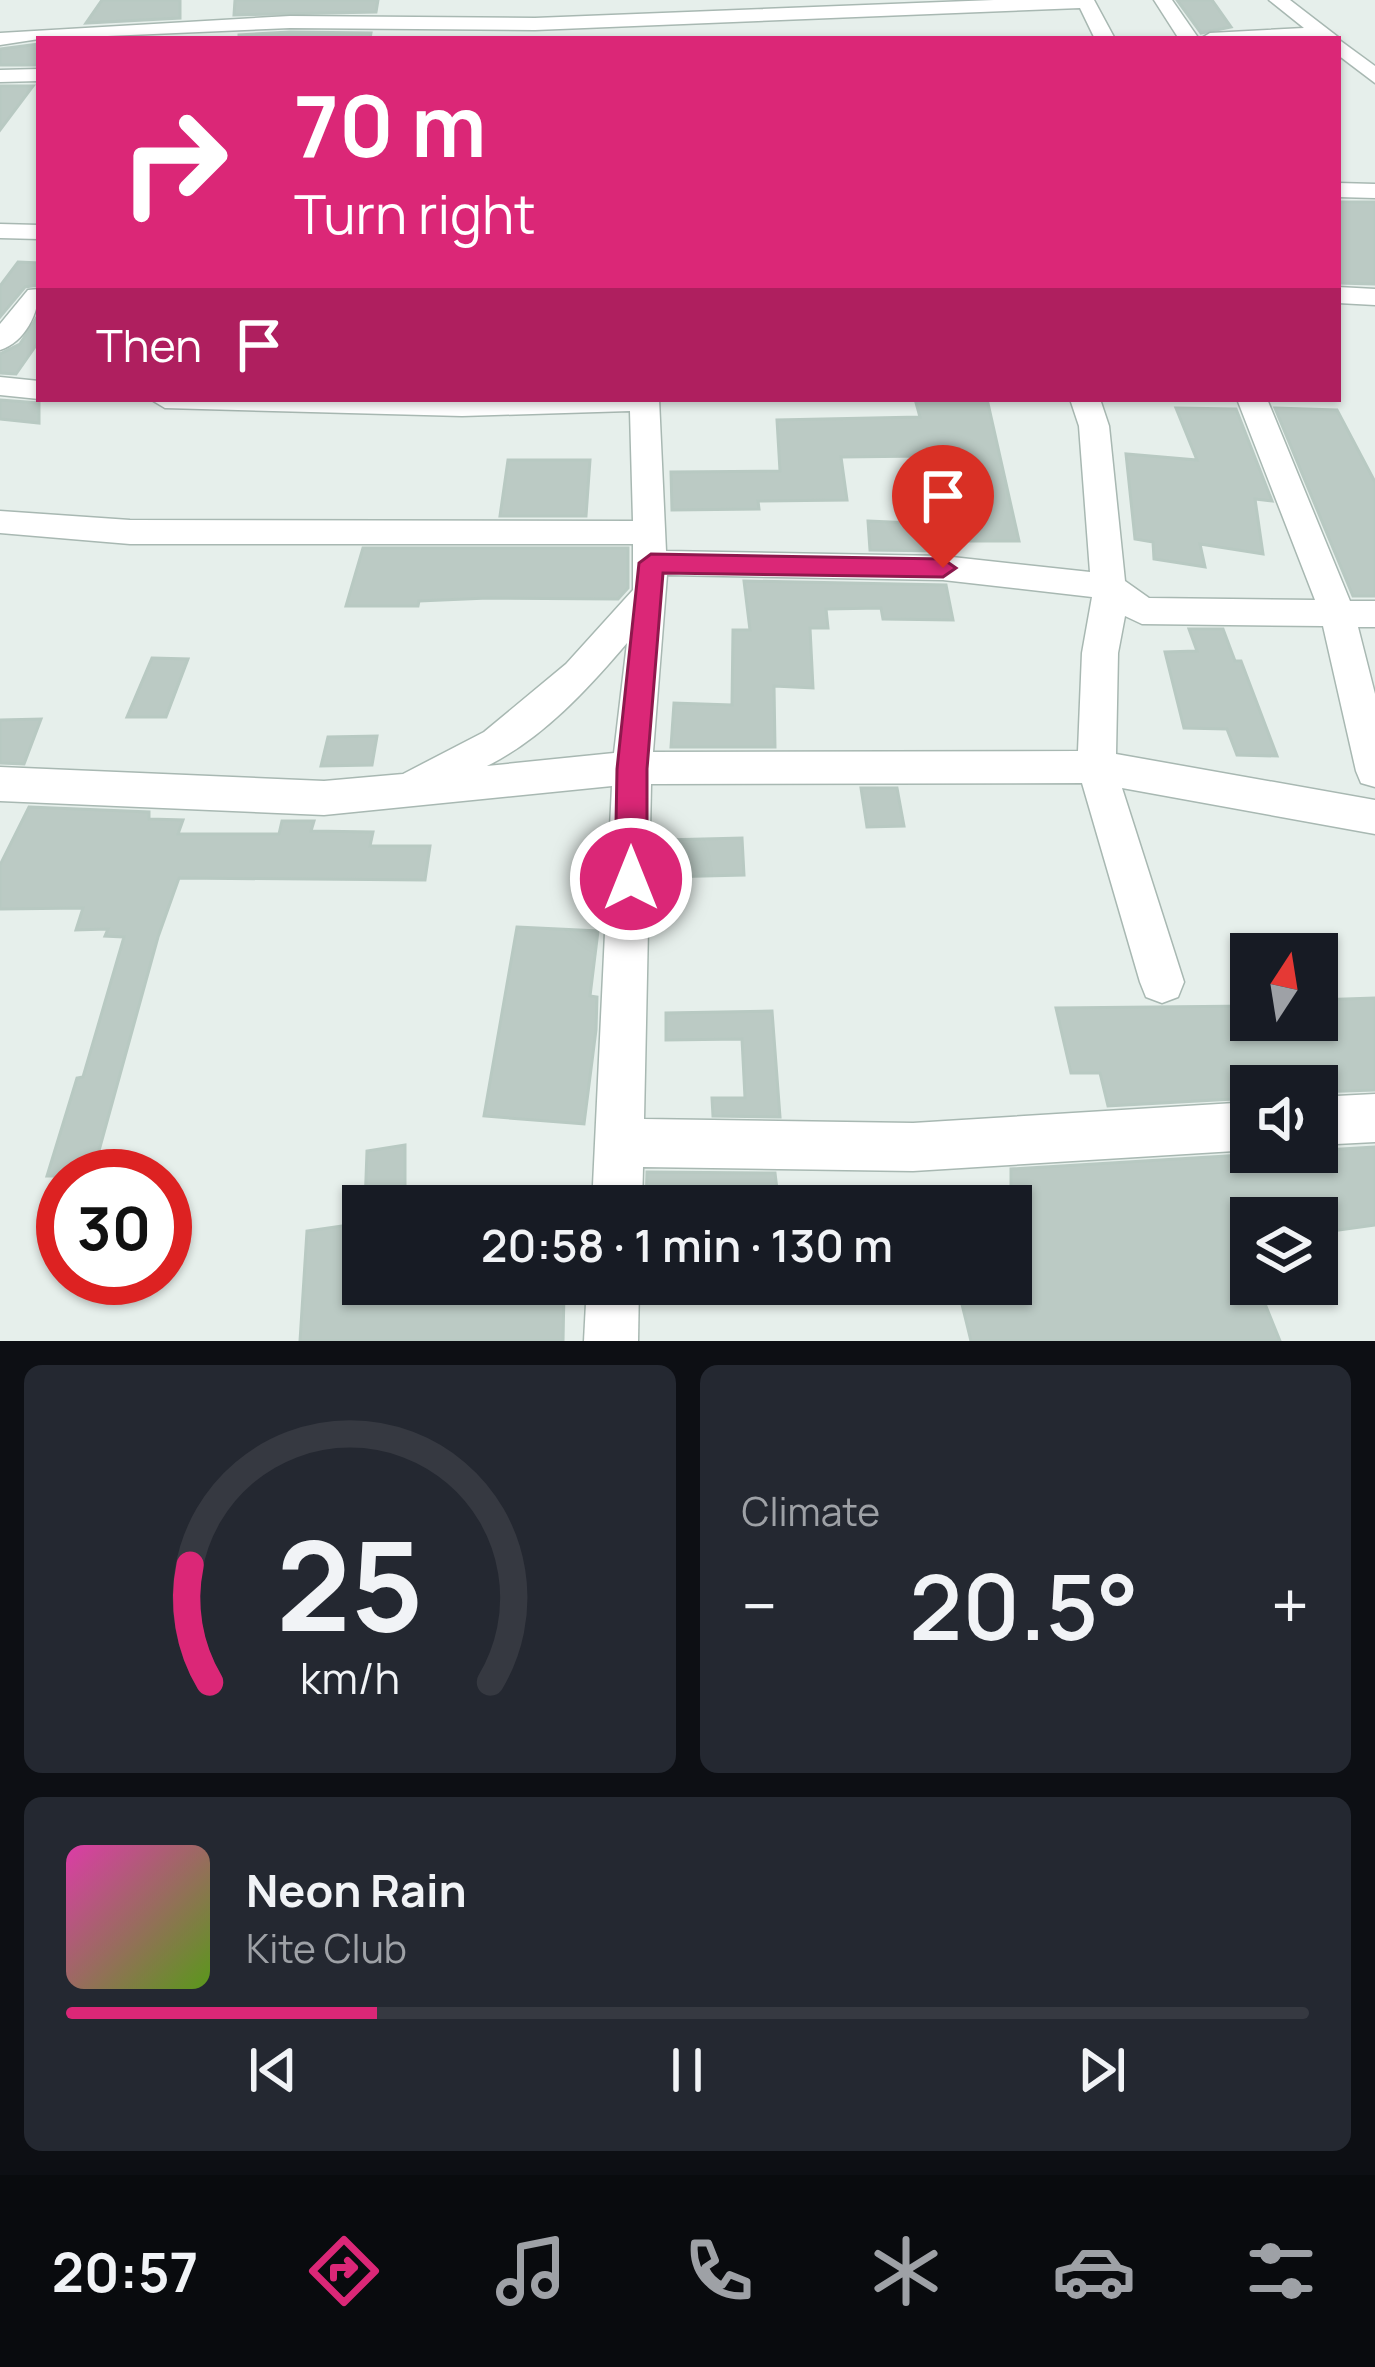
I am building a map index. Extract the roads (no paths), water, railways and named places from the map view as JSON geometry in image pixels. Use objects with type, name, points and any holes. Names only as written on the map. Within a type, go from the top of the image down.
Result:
[{"type":"street","points":[[1163,0],[1187,36]]},
{"type":"street","points":[[1278,0],[1327,36]]},
{"type":"street","points":[[51,36],[290,22],[468,31],[955,2],[1086,2],[1103,36]]},
{"type":"street","points":[[0,39],[36,37]]},
{"type":"street","points":[[1341,48],[1375,77]]},
{"type":"street","points":[[0,76],[36,75]]},
{"type":"street","points":[[1341,190],[1375,191]]},
{"type":"street","points":[[0,231],[36,232]]},
{"type":"street","points":[[1341,295],[1375,297]]},
{"type":"street","points":[[0,296],[36,296]]},
{"type":"street","points":[[0,342],[36,298]]},
{"type":"street","points":[[0,386],[36,390]]},
{"type":"street","points":[[276,402],[462,407],[592,402]]},
{"type":"street","points":[[618,1185],[632,769],[651,563],[644,402]]},
{"type":"street","points":[[1086,402],[1094,426],[1110,604],[1100,653],[1096,767],[1162,982]]},
{"type":"street","points":[[1253,402],[1336,612],[1375,771]]},
{"type":"street","points":[[0,522],[651,563],[943,568],[1108,586],[1142,610],[1375,614]]},
{"type":"street","points":[[324,798],[418,782],[497,743],[579,674],[651,563]]},
{"type":"street","points":[[0,784],[324,798],[632,769],[1096,767],[1375,818]]},
{"type":"street","points":[[1338,1120],[1375,1118]]},
{"type":"street","points":[[620,1142],[914,1147],[1230,1127]]},
{"type":"street","points":[[610,1341],[613,1305]]}]
